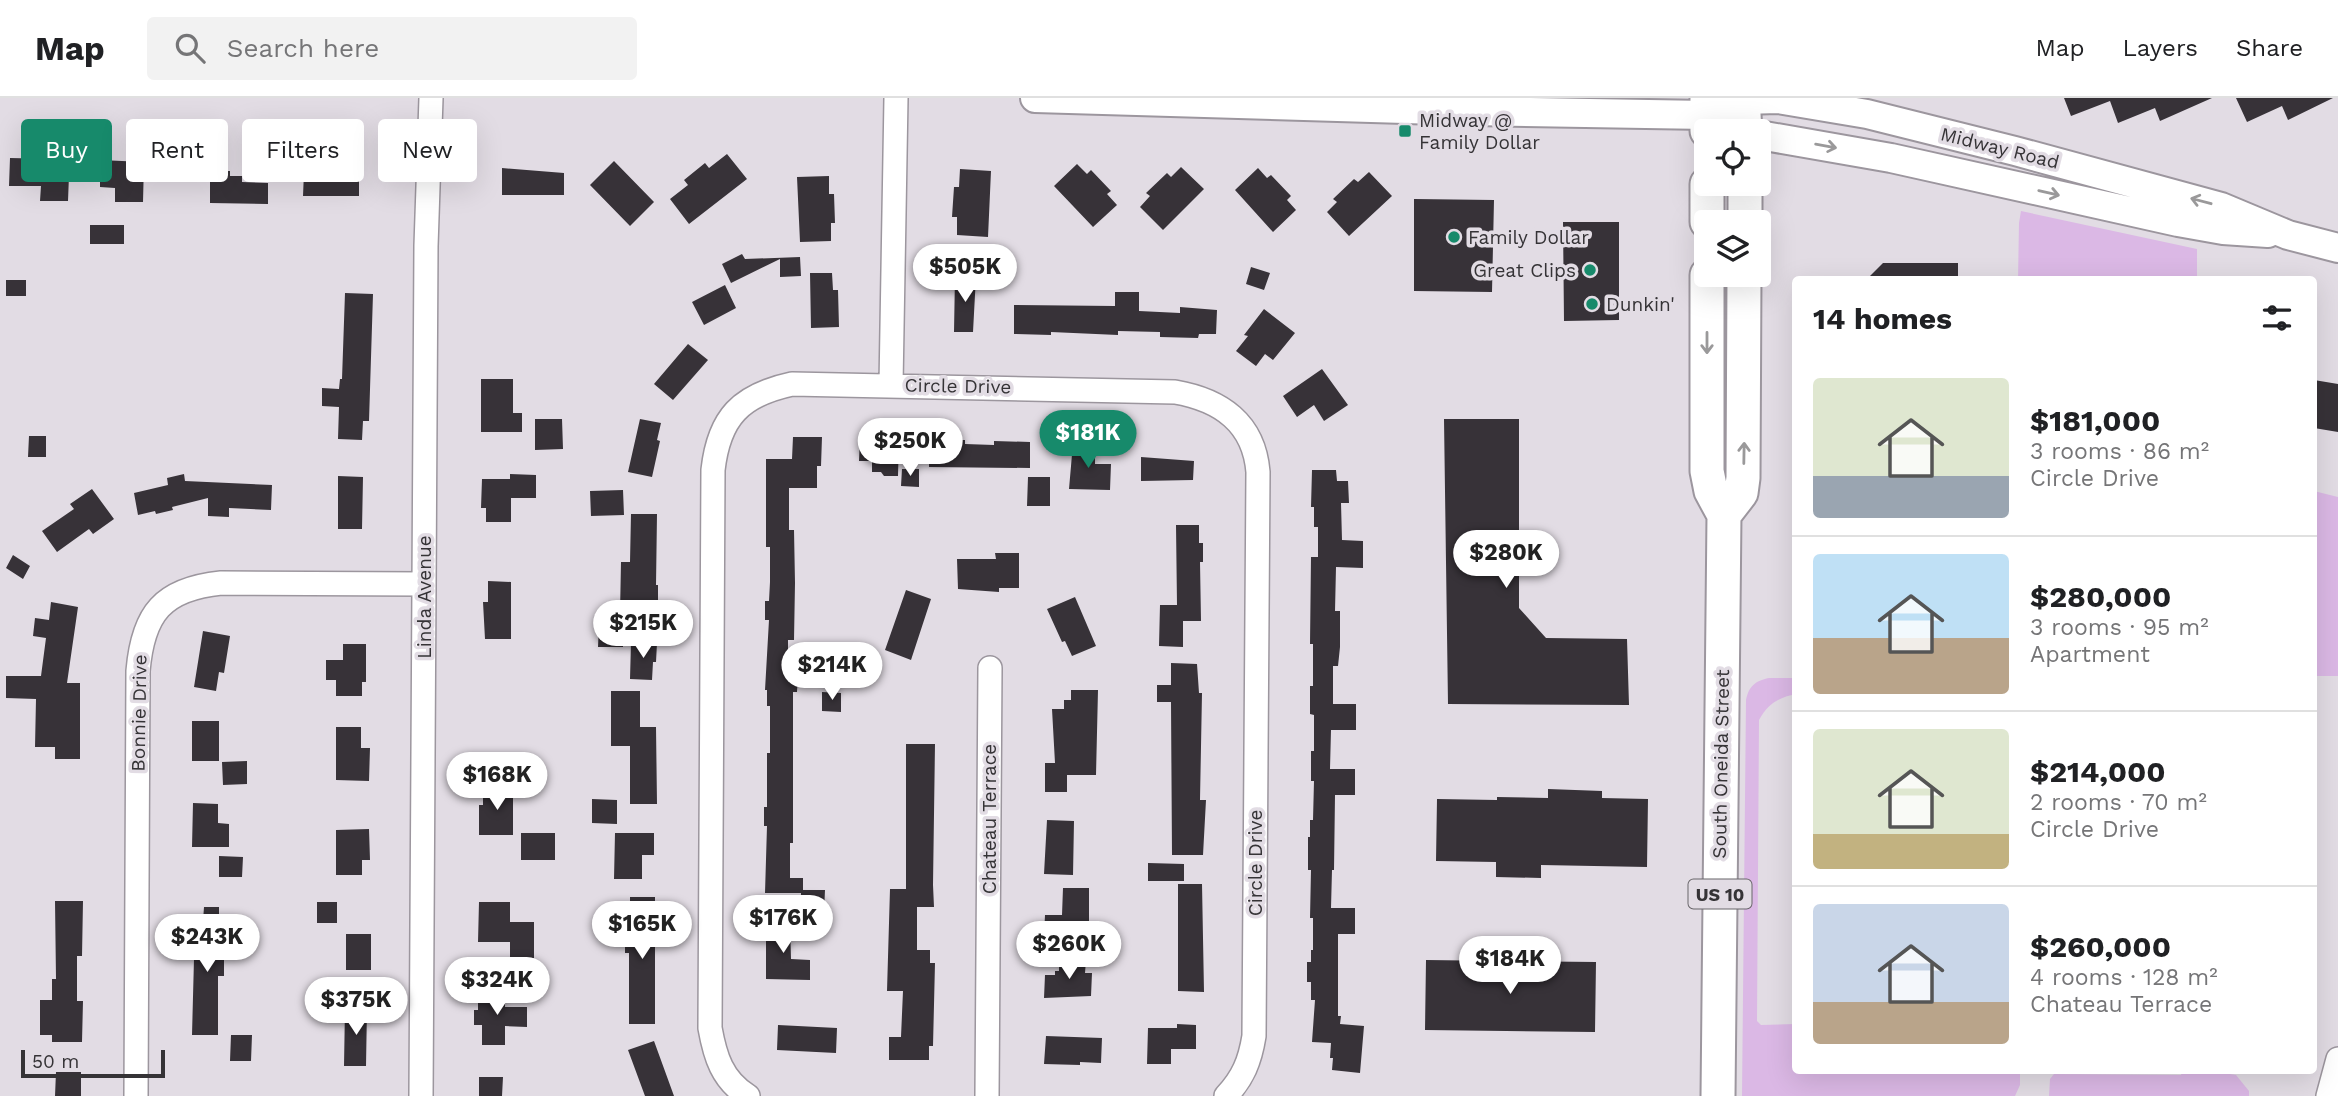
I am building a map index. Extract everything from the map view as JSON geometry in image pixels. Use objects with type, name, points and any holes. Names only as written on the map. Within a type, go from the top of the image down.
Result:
[{"type":"highway","name":"South Oneida Street","points":[[1707,287],[1707,471],[1711,491],[1724,515],[1718,1096]]},
{"type":"highway","points":[[1724,515],[1741,493],[1743,478],[1744,287]]},
{"type":"main road","name":"Midway Road","points":[[1035,98],[1707,115],[1744,115],[1778,99],[1867,114],[2221,206],[2288,235],[2338,248]]},
{"type":"main road","name":"Midway Road","points":[[1771,137],[1880,156],[2197,226],[2288,235]]},
{"type":"street","name":"Linda Avenue","points":[[421,1096],[426,246],[431,98]]},
{"type":"street","points":[[891,385],[896,98]]},
{"type":"street","name":"Circle Drive","points":[[748,1096],[723,1072],[714,1052],[710,1028],[713,484],[716,450],[723,431],[740,405],[754,395],[792,384],[1175,392],[1195,395],[1226,411],[1239,423],[1249,438],[1256,454],[1258,472],[1254,1036],[1247,1067],[1226,1096]]},
{"type":"street","name":"Bonnie Drive","points":[[136,1096],[138,671],[147,624],[166,600],[198,585],[424,584]]},
{"type":"street","name":"Chateau Terrace","points":[[987,1096],[990,668]]},
{"type":"street","points":[[2328,1096],[2338,1059]]},
{"type":"shaded area","points":[[2021,211],[2197,249],[2197,276],[2018,276]]},
{"type":"shaded area","points":[[2317,492],[2338,497],[2338,676],[2317,676]]},
{"type":"shaded area","points":[[1769,678],[1792,678],[1792,695],[1774,702],[1759,720],[1757,1021],[1761,1025],[1792,1024],[1792,1074],[2020,1074],[2020,1085],[2015,1096],[1742,1096],[1746,700],[1753,685]]},
{"type":"shaded area","points":[[2054,1074],[2236,1075],[2249,1091],[2249,1096],[2049,1096],[2050,1079]]},
{"type":"building","points":[[2064,98],[2212,98],[2160,121],[2155,108],[2118,123],[2110,101],[2071,116]]},
{"type":"building","points":[[2236,98],[2333,98],[2288,120],[2282,106],[2247,122]]},
{"type":"building","points":[[727,154],[747,179],[689,224],[670,199],[688,185],[684,180],[705,163],[709,168]]},
{"type":"building","points":[[10,158],[21,158],[21,182],[69,182],[68,201],[40,201],[41,186],[9,186]]},
{"type":"building","points":[[112,161],[126,161],[126,182],[144,182],[143,202],[115,202],[115,188],[100,187],[100,182],[112,182]]},
{"type":"building","points":[[614,161],[654,202],[630,226],[590,185]]},
{"type":"building","points":[[1077,164],[1087,174],[1091,170],[1111,191],[1107,194],[1117,205],[1093,227],[1054,186]]},
{"type":"building","points":[[1181,167],[1204,189],[1163,230],[1140,207],[1150,196],[1146,193],[1167,173],[1171,177]]},
{"type":"building","points":[[502,168],[564,173],[564,195],[502,195]]},
{"type":"building","points":[[1258,168],[1267,178],[1271,175],[1291,196],[1287,200],[1296,210],[1273,232],[1235,190]]},
{"type":"building","points":[[960,169],[991,171],[988,237],[957,235],[957,217],[952,217],[954,187],[959,187]]},
{"type":"building","points":[[228,171],[230,176],[242,176],[242,182],[268,183],[268,204],[210,203],[210,182],[228,182]]},
{"type":"building","points":[[1369,172],[1392,196],[1349,236],[1327,212],[1337,202],[1333,199],[1354,179],[1358,182]]},
{"type":"building","points":[[829,176],[829,194],[834,194],[835,223],[831,223],[831,241],[800,242],[797,177]]},
{"type":"building","points":[[304,182],[359,182],[359,196],[303,196]]},
{"type":"building","name":"Family Dollar","points":[[1414,199],[1494,200],[1492,292],[1414,291]]},
{"type":"building","points":[[1563,222],[1619,222],[1619,320],[1564,321]]},
{"type":"building","points":[[90,225],[124,225],[124,244],[90,244]]},
{"type":"building","points":[[742,254],[745,259],[800,257],[801,276],[780,277],[780,259],[731,283],[722,264]]},
{"type":"building","points":[[1883,263],[1958,263],[1958,276],[1870,276]]},
{"type":"building","points":[[1251,267],[1270,273],[1264,290],[1246,284]]},
{"type":"building","points":[[810,273],[832,273],[833,290],[838,290],[839,327],[811,328]]},
{"type":"building","points":[[955,276],[976,276],[973,332],[954,332]]},
{"type":"building","points":[[6,280],[26,280],[26,296],[6,296]]},
{"type":"building","points":[[725,285],[736,308],[704,325],[692,302]]},
{"type":"building","points":[[1115,292],[1139,292],[1139,311],[1180,313],[1180,307],[1217,310],[1216,334],[1199,334],[1198,338],[1160,337],[1160,332],[1118,331],[1118,335],[1051,332],[1051,335],[1014,334],[1014,305],[1115,306]]},
{"type":"building","points":[[345,293],[373,294],[369,421],[363,421],[362,440],[338,439],[339,407],[322,406],[322,388],[339,389],[342,379]]},
{"type":"building","points":[[1264,309],[1295,333],[1273,360],[1265,354],[1256,366],[1236,351],[1248,336],[1244,335]]},
{"type":"building","points":[[688,344],[708,360],[673,400],[654,384]]},
{"type":"building","points":[[1322,369],[1348,405],[1324,421],[1314,405],[1297,417],[1283,396]]},
{"type":"building","points":[[481,379],[513,379],[513,413],[522,413],[522,432],[481,432]]},
{"type":"building","points":[[2317,380],[2338,384],[2338,432],[2317,428]]},
{"type":"building","points":[[535,419],[562,419],[563,449],[535,450]]},
{"type":"building","points":[[640,419],[661,423],[652,477],[628,472]]},
{"type":"building","points":[[1444,419],[1519,419],[1519,608],[1546,638],[1627,639],[1629,705],[1448,704]]},
{"type":"building","points":[[29,436],[46,436],[46,457],[28,457]]},
{"type":"building","points":[[793,437],[822,437],[821,466],[817,466],[817,488],[789,488],[789,530],[794,530],[795,583],[794,640],[788,640],[788,675],[798,675],[797,692],[793,692],[793,843],[790,843],[790,878],[803,878],[803,890],[825,890],[824,912],[801,912],[801,893],[765,893],[767,826],[764,826],[764,807],[767,807],[767,753],[770,753],[770,706],[767,706],[765,690],[769,620],[765,620],[765,601],[769,601],[770,582],[770,547],[766,547],[766,459],[792,459]]},
{"type":"building","points":[[860,437],[899,438],[898,476],[884,476],[881,472],[872,472],[872,461],[859,461]]},
{"type":"building","points":[[929,440],[965,440],[965,444],[994,445],[994,441],[1030,442],[1030,468],[929,467]]},
{"type":"building","points":[[1073,443],[1095,444],[1095,464],[1111,464],[1110,490],[1069,489]]},
{"type":"building","points":[[1141,457],[1194,461],[1193,480],[1141,481]]},
{"type":"building","points":[[902,469],[919,469],[919,487],[901,486]]},
{"type":"building","points":[[1312,470],[1336,470],[1337,481],[1348,481],[1349,503],[1341,503],[1342,540],[1363,541],[1363,568],[1336,567],[1335,611],[1340,611],[1340,647],[1338,666],[1333,666],[1333,704],[1356,704],[1356,730],[1331,730],[1330,769],[1355,769],[1355,795],[1335,795],[1331,908],[1355,908],[1355,934],[1338,934],[1338,1016],[1341,1016],[1340,1024],[1364,1026],[1360,1073],[1332,1070],[1331,1043],[1312,1042],[1315,1000],[1311,1000],[1311,982],[1307,982],[1307,962],[1311,962],[1313,950],[1313,918],[1310,918],[1311,870],[1308,870],[1308,837],[1310,820],[1313,820],[1314,781],[1311,781],[1311,751],[1314,751],[1314,715],[1310,714],[1310,686],[1313,686],[1313,644],[1310,644],[1311,557],[1318,557],[1318,527],[1314,527],[1314,507],[1311,507]]},
{"type":"building","points":[[184,474],[185,481],[272,485],[271,510],[229,508],[229,517],[208,516],[208,498],[172,507],[173,510],[138,515],[134,493],[168,485],[167,478]]},
{"type":"building","points":[[510,474],[536,475],[536,498],[511,498],[511,522],[486,522],[486,508],[481,508],[482,479],[510,479]]},
{"type":"building","points":[[338,476],[363,477],[362,529],[338,529]]},
{"type":"building","points":[[1028,477],[1050,477],[1050,506],[1027,506]]},
{"type":"building","points":[[92,489],[114,519],[93,534],[89,529],[57,552],[42,531],[74,509],[70,504]]},
{"type":"building","points":[[623,490],[624,515],[591,516],[590,491]]},
{"type":"building","points":[[631,514],[657,514],[658,614],[620,613],[621,562],[630,562]]},
{"type":"building","points":[[1176,525],[1199,525],[1199,543],[1203,543],[1203,562],[1200,562],[1201,621],[1183,621],[1183,647],[1159,646],[1160,605],[1177,605]]},
{"type":"building","points":[[995,553],[1019,553],[1019,588],[999,588],[999,592],[958,589],[957,559],[996,559]]},
{"type":"building","points":[[13,555],[30,566],[23,579],[6,568]]},
{"type":"building","points":[[488,581],[511,582],[511,639],[485,639],[483,602],[488,602]]},
{"type":"building","points":[[906,590],[931,599],[911,660],[885,650]]},
{"type":"building","points":[[1075,597],[1096,646],[1072,656],[1065,641],[1062,642],[1047,609]]},
{"type":"building","points":[[51,602],[78,607],[67,683],[80,683],[80,759],[55,759],[55,747],[35,747],[36,699],[6,698],[6,676],[41,676],[46,638],[33,636],[35,618],[49,620]]},
{"type":"building","points":[[599,624],[623,625],[623,647],[598,647]]},
{"type":"building","points":[[203,631],[230,636],[224,673],[219,672],[216,691],[194,687]]},
{"type":"building","points":[[631,642],[657,643],[652,680],[630,679]]},
{"type":"building","points":[[343,644],[366,644],[366,682],[362,682],[362,696],[336,696],[336,680],[326,680],[326,660],[343,660]]},
{"type":"building","points":[[1171,663],[1197,664],[1199,693],[1202,693],[1200,800],[1206,800],[1203,855],[1172,855],[1171,702],[1157,702],[1157,685],[1171,685]]},
{"type":"building","points":[[1071,690],[1098,690],[1096,775],[1067,775],[1067,792],[1045,792],[1045,763],[1055,763],[1052,709],[1064,709],[1064,700],[1071,700]]},
{"type":"building","points":[[611,691],[640,691],[640,727],[656,727],[657,804],[630,804],[630,746],[611,746]]},
{"type":"building","points":[[822,692],[841,693],[841,712],[822,711]]},
{"type":"building","points":[[192,721],[219,721],[219,761],[192,761]]},
{"type":"building","points":[[336,727],[361,727],[361,748],[370,748],[369,781],[336,780]]},
{"type":"building","points":[[906,744],[935,744],[934,907],[917,907],[917,950],[930,950],[930,963],[935,963],[933,1046],[929,1046],[929,1060],[889,1060],[889,1037],[901,1037],[903,991],[887,991],[890,889],[906,889]]},
{"type":"building","points":[[247,761],[247,784],[223,785],[222,762]]},
{"type":"building","points":[[483,787],[513,787],[513,835],[479,835],[479,805],[483,805]]},
{"type":"building","points":[[1548,789],[1602,791],[1602,798],[1648,799],[1647,867],[1541,865],[1541,878],[1496,877],[1496,862],[1436,861],[1437,799],[1548,798]]},
{"type":"building","points":[[592,799],[617,800],[617,824],[592,823]]},
{"type":"building","points":[[193,803],[218,804],[218,823],[229,824],[229,847],[192,847]]},
{"type":"building","points":[[1047,820],[1074,821],[1073,875],[1044,874]]},
{"type":"building","points":[[369,829],[370,860],[362,860],[362,875],[336,875],[336,830]]},
{"type":"building","points":[[521,833],[555,833],[555,860],[521,860]]},
{"type":"building","points":[[615,833],[654,833],[654,855],[642,855],[642,879],[614,879]]},
{"type":"building","points":[[219,856],[243,857],[242,877],[219,877]]},
{"type":"building","points":[[1148,863],[1184,864],[1184,881],[1148,881]]},
{"type":"building","points":[[1178,884],[1202,884],[1204,992],[1178,991]]},
{"type":"building","points":[[1063,888],[1089,888],[1089,930],[1067,930],[1067,936],[1044,936],[1045,915],[1062,915]]},
{"type":"building","points":[[630,897],[655,897],[655,1024],[629,1024],[629,953],[625,953],[625,936],[630,936]]},
{"type":"building","points":[[55,901],[83,901],[82,956],[77,956],[77,1001],[83,1001],[82,1042],[52,1042],[52,1035],[40,1035],[40,1000],[52,1000],[52,979],[56,979]]},
{"type":"building","points":[[317,902],[337,902],[337,923],[317,923]]},
{"type":"building","points":[[479,902],[510,902],[510,922],[534,922],[534,958],[510,958],[510,942],[478,942]]},
{"type":"building","points":[[204,907],[219,907],[219,953],[224,953],[224,976],[218,976],[218,1035],[192,1035],[195,921],[203,921]]},
{"type":"building","points":[[766,923],[790,923],[791,959],[810,960],[810,980],[766,979]]},
{"type":"building","points":[[346,934],[371,934],[371,970],[346,970]]},
{"type":"building","points":[[1059,959],[1086,960],[1085,973],[1092,973],[1091,996],[1044,998],[1045,975],[1055,975],[1055,971],[1059,971]]},
{"type":"building","points":[[1426,960],[1596,962],[1595,1032],[1425,1030]]},
{"type":"building","points":[[478,991],[505,991],[505,1007],[527,1007],[527,1027],[505,1026],[505,1045],[482,1045],[482,1025],[474,1025],[474,1010],[478,1010]]},
{"type":"building","points":[[345,1008],[367,1008],[366,1066],[344,1066]]},
{"type":"building","points":[[1177,1024],[1196,1025],[1196,1049],[1171,1049],[1171,1064],[1147,1064],[1148,1028],[1177,1028]]},
{"type":"building","points":[[778,1025],[837,1028],[836,1053],[777,1050]]},
{"type":"building","points":[[231,1035],[252,1035],[251,1061],[230,1061]]},
{"type":"building","points":[[1046,1036],[1102,1038],[1101,1063],[1044,1064]]},
{"type":"building","points":[[654,1041],[674,1096],[645,1096],[628,1050]]},
{"type":"building","points":[[56,1072],[81,1072],[81,1096],[55,1096]]},
{"type":"building","points":[[479,1077],[503,1077],[502,1096],[479,1096]]},
{"type":"place","name":"Midway @ Family Dollar","points":[[1405,131]]},
{"type":"place","name":"Family Dollar","points":[[1454,237]]},
{"type":"place","name":"Great Clips","points":[[1590,270]]},
{"type":"place","name":"Dunkin'","points":[[1592,304]]}]
